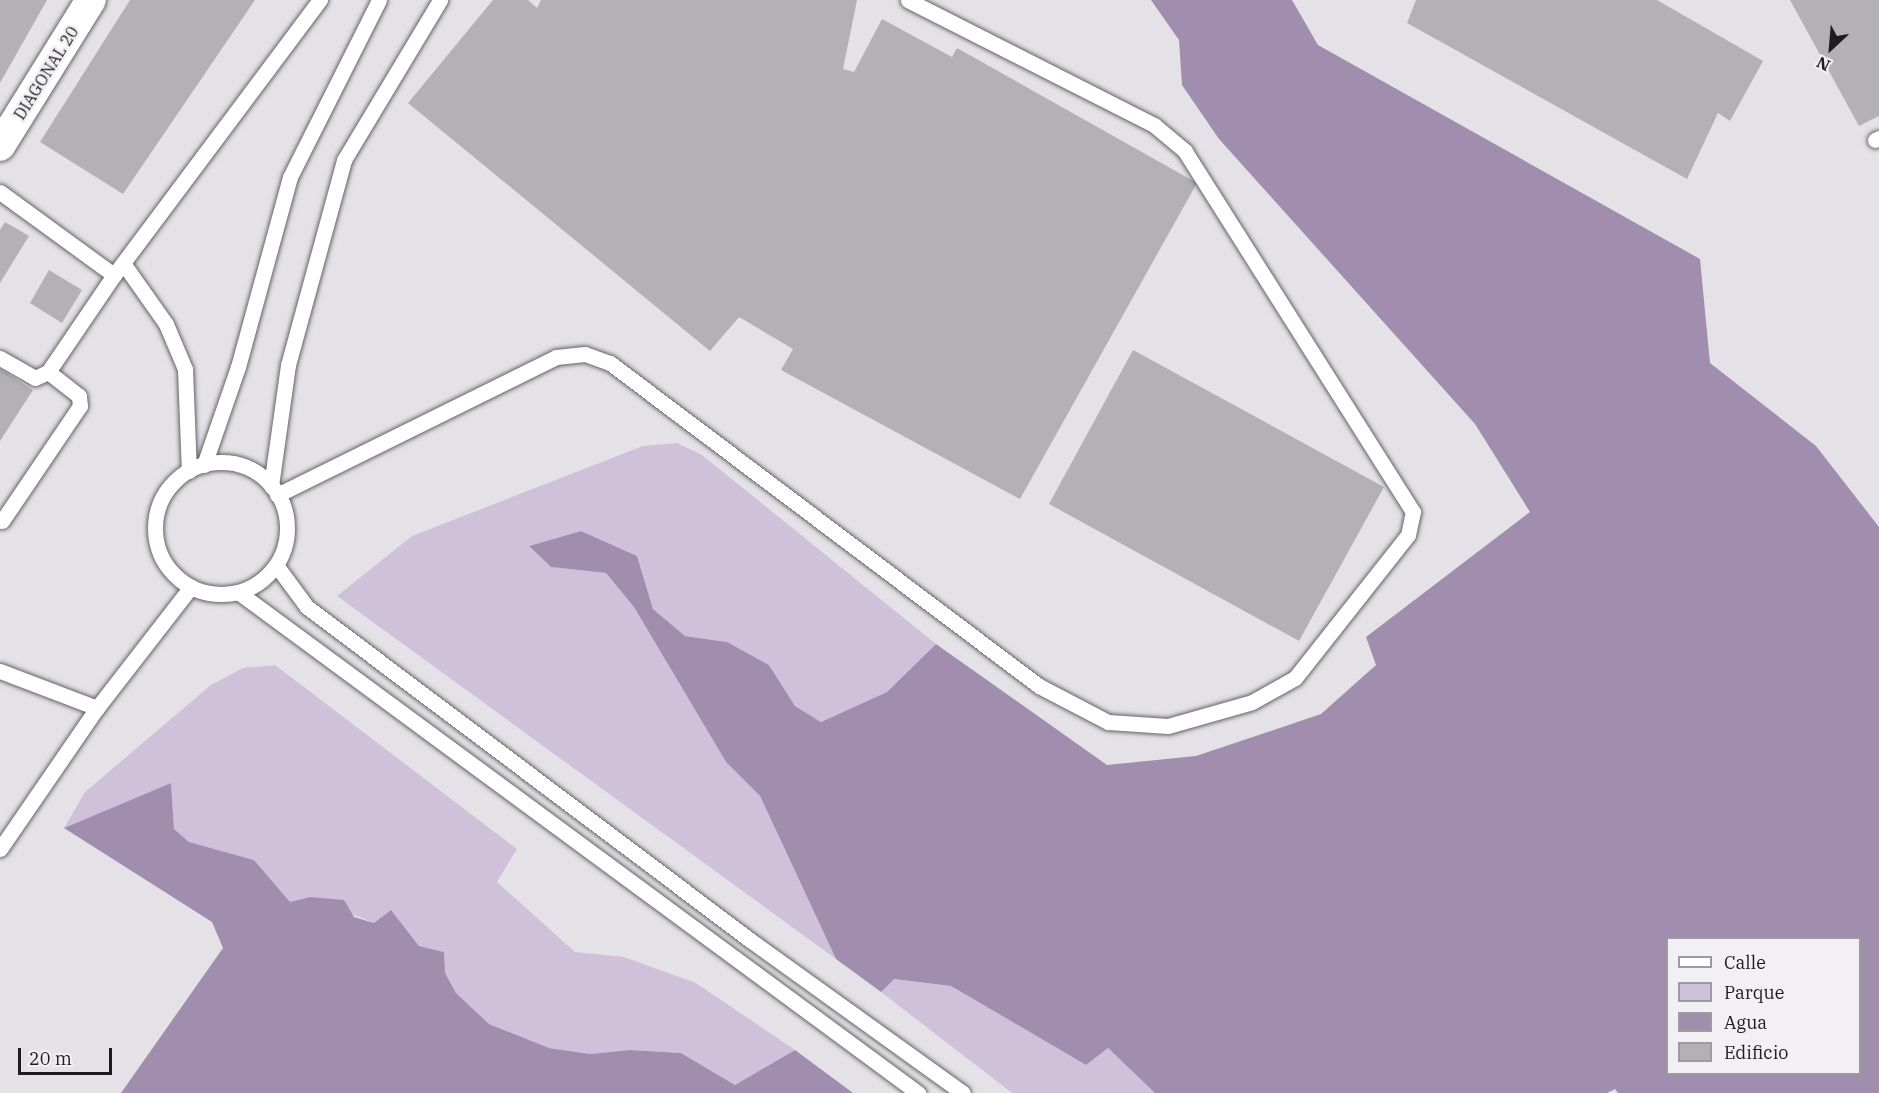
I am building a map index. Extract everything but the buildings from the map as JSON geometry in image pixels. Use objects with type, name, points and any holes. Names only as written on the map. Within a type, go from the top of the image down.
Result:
[{"type":"street","name":"DIAGONAL 20","points":[[0,146],[91,0]]},
{"type":"lane","points":[[0,358],[35,378],[48,372],[119,269],[320,0]]},
{"type":"lane","points":[[204,465],[238,366],[290,177],[379,0]]},
{"type":"lane","points":[[274,490],[233,464],[204,465],[189,471],[164,495],[155,529],[161,556],[191,587],[214,593],[238,592],[266,577],[276,565],[286,535],[274,490],[288,365],[344,160],[440,0]]},
{"type":"lane","points":[[274,490],[556,357],[585,354],[610,363],[1038,686],[1108,722],[1168,726],[1252,702],[1295,678],[1408,535],[1413,512],[1185,151],[1154,125],[908,0]]},
{"type":"lane","points":[[0,192],[119,269],[166,324],[185,369],[189,471]]},
{"type":"lane","points":[[2,521],[80,406],[79,396],[48,372]]},
{"type":"lane","points":[[276,565],[307,607],[750,940],[963,1093]]},
{"type":"lane","points":[[0,849],[96,708],[191,587]]},
{"type":"lane","points":[[238,592],[918,1093]]},
{"type":"lane","points":[[0,671],[96,708]]},
{"type":"green space","points":[[677,443],[702,455],[936,644],[887,692],[821,722],[795,706],[769,665],[727,642],[685,636],[653,609],[637,556],[581,531],[529,546],[551,567],[606,573],[634,607],[726,762],[760,796],[836,959],[337,596],[412,536],[643,446]]},
{"type":"green space","points":[[275,665],[517,849],[497,882],[575,952],[624,957],[696,983],[795,1050],[735,1085],[681,1053],[630,1050],[590,1054],[549,1048],[489,1024],[456,993],[444,973],[444,952],[419,946],[391,910],[374,923],[310,897],[290,902],[254,860],[189,842],[174,829],[171,783],[64,828],[85,792],[211,685],[243,668]]},
{"type":"green space","points":[[893,979],[951,986],[1086,1065],[1108,1048],[1155,1093],[1012,1093],[881,992]]},
{"type":"water","points":[[1151,0],[1292,0],[1318,45],[1700,259],[1710,363],[1816,446],[1879,527],[1879,1093],[1618,1093],[1615,1089],[1607,1093],[1155,1093],[1108,1048],[1086,1065],[951,986],[894,979],[881,992],[836,959],[760,796],[726,762],[634,607],[606,573],[551,567],[529,546],[581,531],[637,556],[653,609],[685,636],[727,642],[769,665],[795,706],[821,722],[887,692],[936,644],[1107,765],[1196,756],[1321,714],[1376,665],[1366,637],[1530,512],[1475,424],[1219,139],[1182,85],[1179,40]]},
{"type":"water","points":[[171,783],[174,829],[189,842],[254,860],[290,902],[310,897],[344,900],[354,917],[374,923],[391,910],[419,946],[444,952],[445,973],[456,993],[489,1024],[549,1048],[590,1054],[630,1050],[681,1053],[735,1085],[795,1050],[853,1093],[121,1093],[223,948],[212,922],[64,828]]}]
